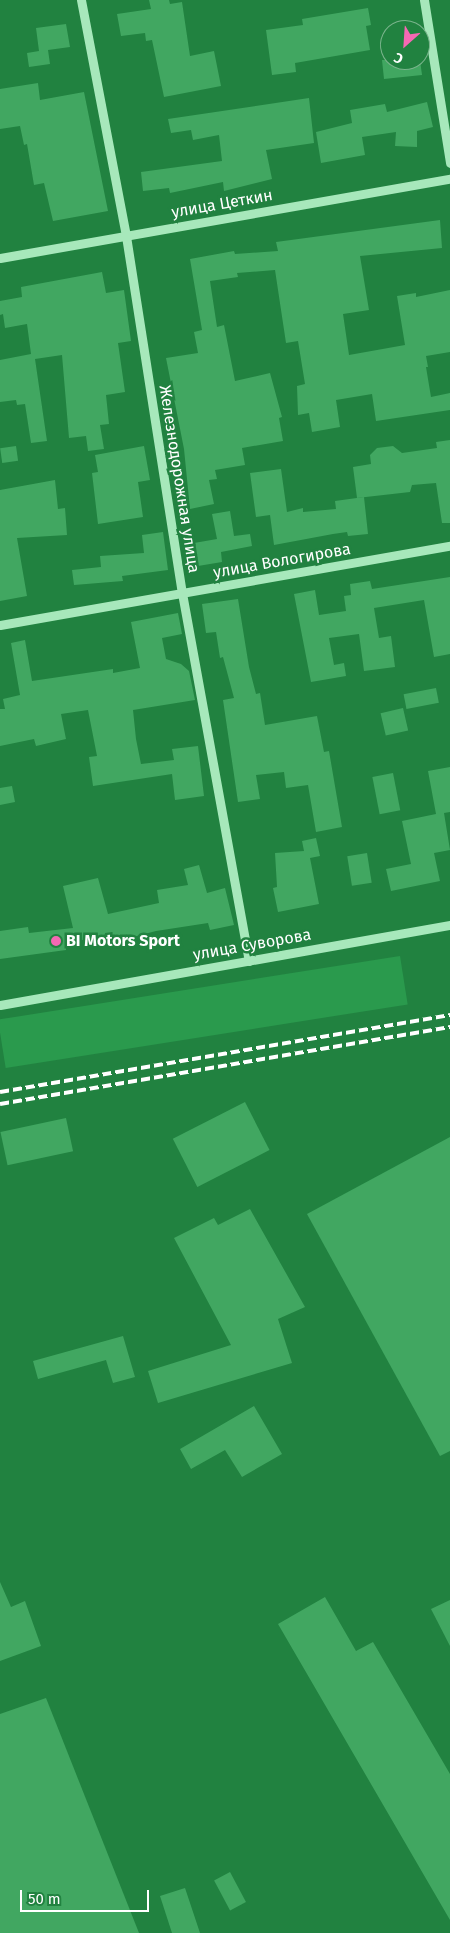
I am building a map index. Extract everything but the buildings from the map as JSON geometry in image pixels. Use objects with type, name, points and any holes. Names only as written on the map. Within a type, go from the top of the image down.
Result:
[{"type":"street","name":"Железнодорожная улица","points":[[82,0],[126,236],[182,593],[249,962]]},
{"type":"street","points":[[424,0],[450,163]]},
{"type":"street","name":"улица Цеткин","points":[[0,258],[450,179]]},
{"type":"street","name":"улица Вологирова","points":[[0,625],[450,546]]},
{"type":"street","name":"улица Суворова","points":[[0,1005],[450,925]]},
{"type":"green space","points":[[400,956],[408,1004],[6,1068],[0,1019]]},
{"type":"railway","points":[[0,1092],[450,1015]]},
{"type":"railway","points":[[0,1104],[450,1027]]},
{"type":"place","name":"BI Motors Sport","points":[[56,941]]}]
